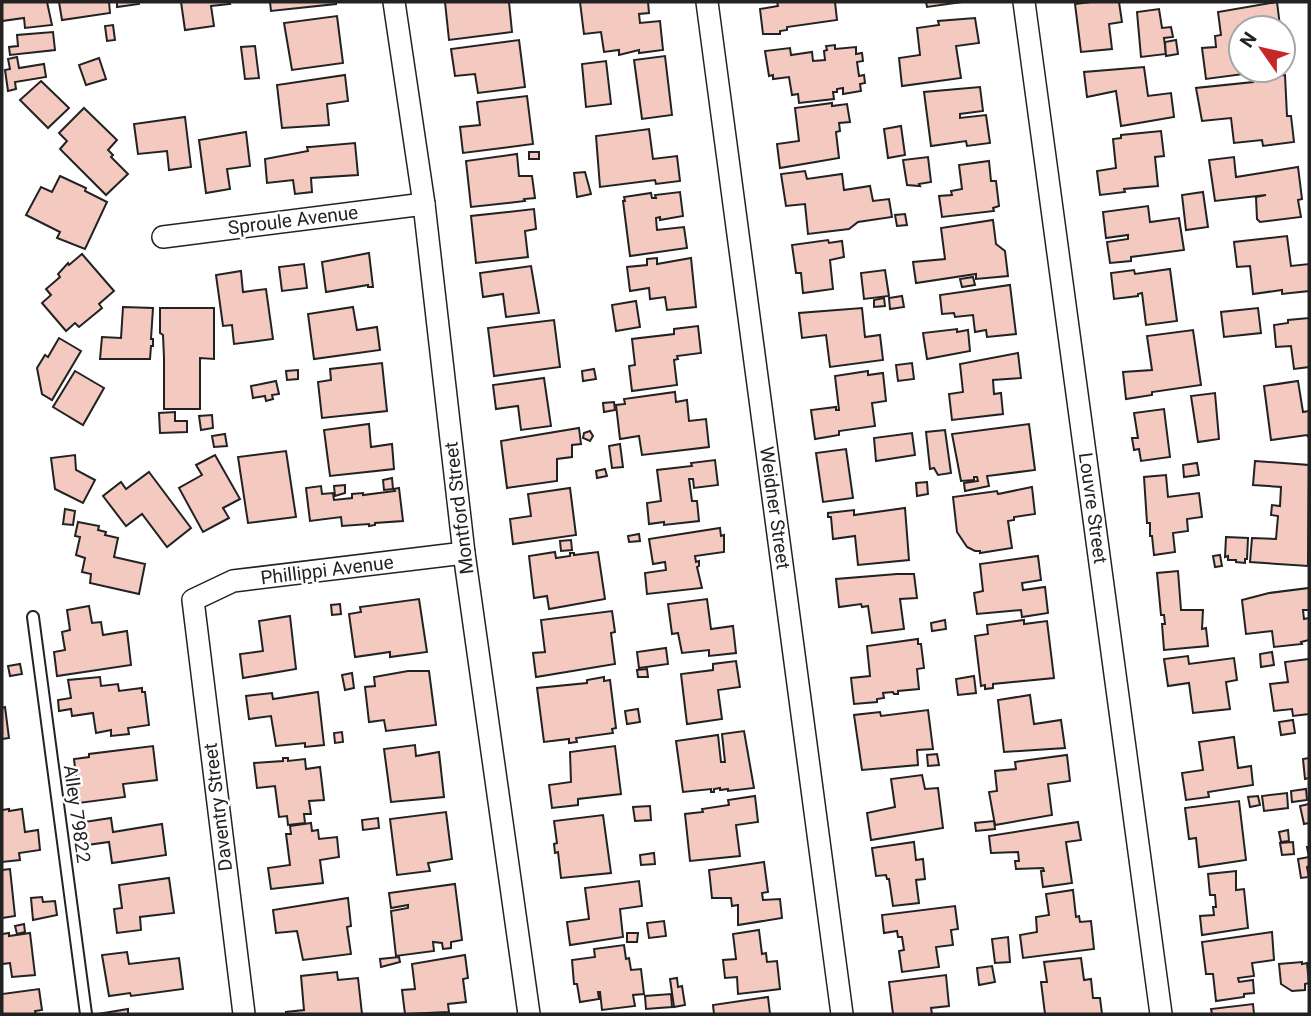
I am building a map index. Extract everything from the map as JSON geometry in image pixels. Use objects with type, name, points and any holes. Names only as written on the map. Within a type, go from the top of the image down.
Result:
[{"type":"street","name":"Montford Street","points":[[394,2],[424,204],[464,553],[529,1014]]},
{"type":"street","name":"Weidner Street","points":[[707,2],[842,1014]]},
{"type":"street","name":"Louvre Street","points":[[1024,2],[1161,1014]]},
{"type":"street","name":"Sproule Avenue","points":[[163,237],[424,204]]},
{"type":"street","name":"Phillippi Avenue","points":[[193,600],[233,581],[464,553]]},
{"type":"street","name":"Daventry Street","points":[[193,600],[243,1014]]},
{"type":"lane","name":"Alley 79822","points":[[33,617],[86,1014]]},
{"type":"building","points":[[2,2],[47,2],[52,25],[25,28],[24,18],[2,21]]},
{"type":"building","points":[[59,2],[109,2],[110,13],[62,20]]},
{"type":"building","points":[[117,2],[139,2],[139,4],[117,7]]},
{"type":"building","points":[[181,2],[230,4],[211,6],[214,26],[185,30]]},
{"type":"building","points":[[270,2],[336,2],[336,4],[271,11]]},
{"type":"building","points":[[445,2],[509,2],[512,32],[449,40]]},
{"type":"building","points":[[580,2],[648,2],[649,13],[639,14],[640,23],[660,21],[663,50],[639,53],[639,50],[619,55],[619,50],[604,52],[601,32],[584,34]]},
{"type":"building","points":[[777,2],[835,2],[837,20],[787,27],[787,30],[780,31],[780,34],[763,34],[760,9],[778,6]]},
{"type":"building","points":[[926,2],[962,2],[927,7]]},
{"type":"building","points":[[1119,2],[1122,22],[1109,24],[1112,49],[1081,52],[1075,4]]},
{"type":"building","points":[[1277,2],[1278,14],[1227,14],[1227,76],[1206,79],[1202,48],[1216,47],[1215,36],[1221,35],[1218,12]]},
{"type":"building","points":[[1159,9],[1162,28],[1171,27],[1173,37],[1164,38],[1166,54],[1141,57],[1137,12]]},
{"type":"building","points":[[337,16],[343,63],[292,70],[284,23]]},
{"type":"building","points":[[975,18],[979,43],[956,46],[961,78],[902,86],[899,58],[920,55],[917,28],[939,25],[938,21]]},
{"type":"building","points":[[113,25],[115,40],[107,41],[105,26]]},
{"type":"building","points":[[53,32],[55,50],[10,55],[9,47],[18,46],[17,35]]},
{"type":"building","points":[[519,40],[525,87],[478,93],[475,74],[455,76],[451,49]]},
{"type":"building","points":[[1176,40],[1178,54],[1166,56],[1165,42]]},
{"type":"building","points":[[835,45],[835,49],[856,47],[856,54],[862,53],[863,61],[857,62],[859,76],[864,75],[865,83],[860,84],[861,91],[843,94],[843,88],[837,89],[837,92],[833,92],[834,99],[799,103],[798,94],[792,95],[789,77],[773,79],[773,75],[769,76],[765,51],[790,48],[791,55],[812,52],[813,61],[825,60],[826,46]]},
{"type":"building","points":[[255,46],[259,78],[245,79],[241,47]]},
{"type":"building","points":[[665,56],[672,115],[642,119],[634,60]]},
{"type":"building","points":[[17,57],[19,68],[44,64],[46,77],[15,82],[16,89],[8,91],[5,70],[10,69],[8,59]]},
{"type":"building","points":[[99,58],[106,79],[86,85],[79,65]]},
{"type":"building","points":[[606,61],[611,104],[586,107],[582,64]]},
{"type":"building","points":[[1144,67],[1148,96],[1171,93],[1174,117],[1121,126],[1116,91],[1087,97],[1084,72]]},
{"type":"building","points":[[345,75],[348,101],[327,104],[329,125],[282,128],[277,85]]},
{"type":"building","points":[[41,81],[69,108],[48,128],[20,100]]},
{"type":"building","points":[[1234,84],[1285,84],[1287,116],[1291,116],[1294,142],[1263,146],[1262,140],[1234,143],[1231,118],[1202,121],[1196,88]]},
{"type":"building","points":[[980,87],[983,111],[960,114],[960,118],[986,115],[990,143],[967,146],[966,141],[931,146],[924,92]]},
{"type":"building","points":[[527,96],[533,144],[463,153],[460,127],[480,125],[477,102]]},
{"type":"building","points":[[832,103],[832,106],[847,104],[850,122],[839,123],[840,131],[836,132],[839,158],[780,168],[777,144],[799,141],[795,108]]},
{"type":"building","points":[[84,108],[117,140],[108,150],[113,155],[111,157],[128,174],[106,195],[60,149],[67,141],[59,133]]},
{"type":"building","points":[[185,117],[191,167],[169,170],[167,151],[138,154],[134,124]]},
{"type":"building","points":[[901,126],[905,155],[888,158],[884,129]]},
{"type":"building","points":[[649,129],[653,159],[677,156],[680,181],[656,184],[655,180],[600,187],[596,136]]},
{"type":"building","points":[[1161,131],[1164,156],[1155,157],[1158,186],[1124,189],[1125,192],[1100,195],[1097,171],[1116,168],[1113,139],[1121,138],[1121,135]]},
{"type":"building","points":[[246,132],[250,166],[227,169],[230,189],[206,193],[199,140]]},
{"type":"building","points":[[355,143],[358,175],[311,178],[312,192],[295,194],[293,180],[267,183],[265,159],[308,151],[307,147]]},
{"type":"building","points":[[529,152],[539,152],[539,159],[529,159]]},
{"type":"building","points":[[517,154],[519,176],[532,176],[535,198],[471,207],[466,161]]},
{"type":"building","points":[[928,157],[931,182],[919,184],[920,186],[907,185],[903,160]]},
{"type":"building","points":[[1234,157],[1236,177],[1298,167],[1301,217],[1260,222],[1257,219],[1256,197],[1266,195],[1215,201],[1209,160]]},
{"type":"building","points":[[989,161],[991,181],[996,181],[999,206],[993,208],[994,211],[942,217],[939,196],[952,195],[951,191],[962,189],[959,165]]},
{"type":"building","points":[[805,171],[807,179],[842,174],[844,190],[870,186],[873,201],[889,199],[892,217],[858,222],[849,229],[808,234],[805,204],[786,206],[781,174]]},
{"type":"building","points":[[585,172],[591,194],[577,197],[574,173]]},
{"type":"building","points":[[60,176],[107,202],[85,249],[57,238],[60,232],[26,215],[41,187],[52,192]]},
{"type":"building","points":[[680,192],[683,216],[660,220],[660,217],[656,218],[657,230],[684,227],[687,248],[630,256],[624,197],[651,193],[652,198],[656,198],[655,195]]},
{"type":"building","points":[[1203,192],[1208,227],[1186,230],[1182,195]]},
{"type":"building","points":[[1148,206],[1150,222],[1179,218],[1184,250],[1131,257],[1131,261],[1110,263],[1107,242],[1128,239],[1128,235],[1106,238],[1103,212]]},
{"type":"building","points":[[534,209],[536,229],[525,231],[528,257],[476,263],[471,216]]},
{"type":"building","points":[[905,214],[907,225],[897,226],[895,215]]},
{"type":"building","points":[[993,220],[996,244],[1005,251],[1008,276],[976,279],[976,274],[916,283],[913,262],[945,259],[941,228]]},
{"type":"building","points":[[1287,236],[1291,266],[1309,264],[1309,291],[1282,294],[1282,290],[1253,294],[1250,266],[1237,267],[1234,242]]},
{"type":"building","points":[[828,240],[829,243],[842,241],[844,257],[830,260],[833,289],[803,293],[801,273],[796,273],[792,245]]},
{"type":"building","points":[[369,253],[373,287],[368,285],[326,292],[322,262]]},
{"type":"building","points":[[82,254],[114,291],[99,304],[102,308],[79,327],[75,323],[66,331],[42,303],[51,295],[46,289],[60,277],[58,274]]},
{"type":"building","points":[[657,258],[657,264],[691,258],[696,307],[667,310],[665,297],[650,299],[649,288],[630,291],[627,267],[647,265],[647,259]]},
{"type":"building","points":[[304,264],[307,288],[282,291],[279,267]]},
{"type":"building","points":[[531,266],[539,313],[506,317],[503,294],[483,297],[480,273]]},
{"type":"building","points":[[1170,269],[1177,321],[1146,325],[1142,293],[1114,299],[1111,273],[1134,270],[1135,274]]},
{"type":"building","points":[[885,270],[889,296],[864,299],[861,273]]},
{"type":"building","points":[[241,271],[243,292],[266,289],[273,339],[234,344],[232,325],[223,326],[216,275]]},
{"type":"building","points":[[973,277],[975,285],[962,287],[960,279]]},
{"type":"building","points":[[1010,285],[1016,334],[987,337],[986,330],[975,332],[973,315],[955,317],[954,313],[942,314],[940,295]]},
{"type":"building","points":[[902,296],[904,307],[890,309],[889,298]]},
{"type":"building","points":[[884,298],[885,306],[874,307],[874,300]]},
{"type":"building","points":[[636,301],[640,327],[616,331],[612,305]]},
{"type":"building","points":[[123,307],[153,308],[153,346],[150,359],[100,359],[102,337],[121,338]]},
{"type":"building","points":[[353,307],[357,330],[377,327],[380,350],[314,359],[308,314]]},
{"type":"building","points":[[160,308],[214,308],[214,359],[200,358],[200,409],[164,409]]},
{"type":"building","points":[[862,308],[865,337],[880,335],[883,360],[830,367],[826,335],[802,338],[799,313]]},
{"type":"building","points":[[1258,308],[1261,333],[1224,337],[1221,312]]},
{"type":"building","points":[[1309,318],[1309,367],[1294,369],[1291,346],[1276,347],[1274,325],[1288,323],[1288,320]]},
{"type":"building","points":[[554,320],[560,367],[494,376],[488,328]]},
{"type":"building","points":[[698,326],[701,353],[677,356],[678,359],[674,360],[677,385],[632,391],[629,366],[635,365],[632,339],[674,334],[674,329]]},
{"type":"building","points":[[957,329],[957,332],[968,330],[970,351],[927,359],[923,333]]},
{"type":"building","points":[[1193,330],[1201,385],[1152,392],[1152,395],[1126,399],[1123,372],[1152,370],[1147,336]]},
{"type":"building","points":[[59,338],[81,351],[52,400],[42,394],[37,368],[45,355],[48,357]]},
{"type":"building","points":[[1018,353],[1021,378],[993,380],[994,394],[1001,393],[1003,414],[952,420],[949,394],[963,392],[960,364]]},
{"type":"building","points":[[382,363],[387,411],[322,418],[318,382],[331,380],[330,369]]},
{"type":"building","points":[[912,363],[914,379],[898,381],[896,365]]},
{"type":"building","points":[[594,369],[596,379],[583,381],[582,371]]},
{"type":"building","points":[[298,370],[298,379],[287,380],[286,371]]},
{"type":"building","points":[[75,371],[104,388],[83,425],[53,407]]},
{"type":"building","points":[[868,371],[868,375],[883,373],[886,401],[872,403],[875,426],[839,431],[839,435],[815,439],[811,410],[836,407],[836,410],[839,410],[835,376]]},
{"type":"building","points":[[544,378],[551,426],[521,430],[518,406],[496,409],[493,385]]},
{"type":"building","points":[[276,381],[279,394],[272,395],[273,399],[266,401],[265,396],[253,398],[251,386]]},
{"type":"building","points":[[1298,381],[1303,412],[1309,411],[1309,438],[1307,435],[1271,440],[1264,386]]},
{"type":"building","points":[[675,392],[676,402],[687,400],[689,421],[706,419],[709,447],[642,455],[639,436],[620,439],[616,405],[625,404],[624,399]]},
{"type":"building","points":[[1215,393],[1219,439],[1198,442],[1191,396]]},
{"type":"building","points":[[614,402],[615,410],[604,412],[603,403]]},
{"type":"building","points":[[1164,409],[1170,457],[1141,461],[1139,449],[1134,450],[1132,438],[1138,438],[1134,413]]},
{"type":"building","points":[[175,412],[175,421],[187,421],[187,432],[160,433],[159,413]]},
{"type":"building","points":[[212,415],[213,428],[201,430],[199,416]]},
{"type":"building","points":[[369,424],[371,447],[392,444],[394,469],[330,476],[324,430]]},
{"type":"building","points":[[1029,424],[1035,470],[987,476],[989,486],[965,491],[964,483],[978,481],[977,477],[974,477],[974,480],[961,481],[952,434]]},
{"type":"building","points":[[579,428],[581,444],[572,445],[572,457],[557,459],[557,481],[507,488],[501,441]]},
{"type":"building","points":[[945,430],[951,473],[938,475],[934,468],[930,469],[926,432]]},
{"type":"building","points":[[590,431],[593,436],[590,441],[583,438],[584,433]]},
{"type":"building","points":[[912,433],[915,455],[876,461],[874,438]]},
{"type":"building","points":[[225,434],[227,446],[214,447],[212,436]]},
{"type":"building","points":[[620,444],[623,467],[612,468],[609,446]]},
{"type":"building","points":[[846,449],[853,498],[823,502],[816,453]]},
{"type":"building","points":[[286,451],[296,517],[248,523],[238,457]]},
{"type":"building","points":[[75,455],[76,470],[95,480],[83,503],[55,489],[51,458]]},
{"type":"building","points":[[215,455],[240,499],[223,508],[229,518],[203,532],[179,488],[202,475],[196,465]]},
{"type":"building","points":[[715,460],[718,485],[694,488],[693,479],[689,479],[692,501],[697,501],[699,521],[649,524],[647,503],[661,501],[657,470]]},
{"type":"building","points":[[1255,461],[1309,465],[1308,566],[1250,562],[1252,538],[1276,539],[1278,516],[1271,515],[1272,505],[1280,506],[1281,487],[1253,485]]},
{"type":"building","points":[[1197,463],[1199,475],[1184,477],[1183,465]]},
{"type":"building","points":[[605,469],[607,476],[597,478],[596,471]]},
{"type":"building","points":[[149,472],[191,528],[167,547],[142,514],[126,526],[103,496],[121,482],[126,489]]},
{"type":"building","points":[[1166,475],[1168,497],[1199,493],[1202,517],[1187,519],[1188,531],[1173,533],[1175,552],[1154,555],[1150,523],[1147,523],[1144,477]]},
{"type":"building","points":[[392,478],[393,489],[384,490],[383,480]]},
{"type":"building","points":[[927,482],[928,494],[917,496],[916,483]]},
{"type":"building","points":[[345,485],[345,493],[335,496],[334,486]]},
{"type":"building","points":[[321,486],[322,494],[333,493],[334,500],[352,498],[352,494],[395,491],[394,489],[399,488],[403,521],[369,526],[342,526],[341,517],[310,521],[306,488]]},
{"type":"building","points":[[1032,487],[1035,514],[1014,517],[1014,520],[1008,521],[1012,548],[980,553],[967,547],[957,532],[953,497],[997,491],[998,494]]},
{"type":"building","points":[[570,488],[576,535],[513,544],[510,519],[531,516],[528,494]]},
{"type":"building","points":[[905,508],[909,560],[858,565],[855,536],[833,539],[831,517],[828,517],[828,513],[854,510],[854,515]]},
{"type":"building","points":[[65,509],[75,511],[73,525],[63,524]]},
{"type":"building","points":[[78,522],[99,526],[98,530],[106,532],[105,535],[118,538],[114,557],[145,564],[139,594],[90,583],[91,574],[82,572],[85,558],[76,555],[80,537],[75,536]]},
{"type":"building","points":[[720,528],[721,536],[724,535],[724,552],[695,556],[696,562],[699,561],[697,567],[702,588],[647,594],[645,573],[666,570],[665,562],[653,564],[649,539]]},
{"type":"building","points":[[639,534],[640,541],[629,542],[628,536]]},
{"type":"building","points":[[1226,537],[1248,538],[1245,563],[1225,557]]},
{"type":"building","points":[[571,540],[572,550],[561,551],[560,541]]},
{"type":"building","points":[[555,552],[556,558],[570,556],[570,553],[574,555],[598,552],[605,599],[549,609],[547,596],[534,598],[529,556]]},
{"type":"building","points":[[1220,555],[1222,566],[1215,567],[1213,556]]},
{"type":"building","points":[[1038,556],[1041,580],[1022,583],[1023,590],[1045,587],[1048,613],[1022,617],[1021,610],[977,614],[974,593],[983,591],[980,564]]},
{"type":"building","points":[[1178,571],[1181,610],[1203,610],[1202,629],[1206,628],[1208,646],[1164,650],[1162,624],[1165,624],[1164,615],[1161,615],[1157,573]]},
{"type":"building","points":[[914,574],[917,598],[900,599],[904,629],[872,633],[868,606],[862,607],[861,604],[839,607],[836,579]]},
{"type":"building","points":[[1309,588],[1309,610],[1303,610],[1304,619],[1309,618],[1309,640],[1301,642],[1302,644],[1274,647],[1272,631],[1246,634],[1242,600],[1269,593]]},
{"type":"building","points":[[419,599],[427,652],[390,657],[390,652],[355,657],[349,614],[361,612],[360,607]]},
{"type":"building","points":[[707,599],[711,629],[733,626],[736,653],[709,656],[709,650],[682,653],[678,633],[672,634],[668,604]]},
{"type":"building","points":[[340,604],[341,614],[332,615],[331,605]]},
{"type":"building","points":[[89,606],[92,623],[101,622],[103,635],[127,631],[131,665],[57,676],[54,652],[65,650],[62,632],[70,630],[67,610]]},
{"type":"building","points":[[612,611],[615,632],[611,633],[615,664],[536,677],[533,653],[545,652],[541,620]]},
{"type":"building","points":[[290,616],[296,669],[243,678],[240,654],[263,651],[259,621]]},
{"type":"building","points":[[945,620],[946,629],[932,631],[931,623]]},
{"type":"building","points":[[1024,620],[1024,624],[1047,621],[1054,678],[993,684],[993,688],[985,689],[985,685],[981,686],[975,636],[988,634],[987,625]]},
{"type":"building","points":[[918,639],[924,668],[917,669],[919,689],[898,691],[898,694],[883,693],[884,698],[877,699],[877,702],[854,704],[851,678],[870,676],[867,646]]},
{"type":"building","points":[[666,648],[668,664],[639,668],[637,652]]},
{"type":"building","points":[[1272,652],[1274,665],[1261,667],[1260,654]]},
{"type":"building","points":[[1188,656],[1189,664],[1234,658],[1237,680],[1226,682],[1230,709],[1193,713],[1189,683],[1168,686],[1164,659]]},
{"type":"building","points":[[1309,659],[1309,714],[1293,716],[1292,709],[1274,711],[1270,684],[1288,682],[1285,662]]},
{"type":"building","points":[[736,661],[740,687],[718,690],[722,719],[687,724],[681,674],[713,670],[713,664]]},
{"type":"building","points":[[20,664],[22,674],[10,676],[8,666]]},
{"type":"building","points":[[647,669],[648,677],[638,677],[637,670]]},
{"type":"building","points":[[408,671],[429,671],[436,725],[386,731],[384,720],[369,722],[365,687],[375,686],[374,677]]},
{"type":"building","points":[[352,673],[354,688],[345,690],[342,675]]},
{"type":"building","points":[[974,676],[976,693],[958,695],[956,679]]},
{"type":"building","points":[[100,677],[101,686],[118,684],[119,691],[142,688],[142,692],[145,692],[149,725],[128,728],[129,734],[111,736],[111,730],[96,733],[93,713],[72,716],[71,709],[59,711],[58,700],[71,698],[68,680]]},
{"type":"building","points":[[604,677],[604,681],[610,680],[616,728],[612,729],[613,733],[576,738],[577,742],[569,743],[569,739],[544,742],[537,688],[587,683],[587,680]]},
{"type":"building","points":[[318,692],[324,745],[305,747],[305,743],[276,746],[271,716],[249,719],[246,696],[272,693],[273,699]]},
{"type":"building","points":[[1030,695],[1034,724],[1061,720],[1065,748],[1004,752],[998,700]]},
{"type":"building","points":[[5,707],[9,738],[2,739],[2,708]]},
{"type":"building","points":[[638,709],[640,722],[627,724],[625,711]]},
{"type":"building","points":[[928,710],[933,749],[917,750],[918,765],[862,770],[854,715],[880,712],[881,716]]},
{"type":"building","points":[[1293,720],[1295,733],[1281,735],[1279,722]]},
{"type":"building","points":[[744,731],[754,788],[683,792],[676,741],[718,735],[721,762],[725,762],[722,734]]},
{"type":"building","points":[[342,732],[343,742],[335,743],[334,733]]},
{"type":"building","points":[[1234,737],[1238,768],[1251,766],[1253,785],[1208,792],[1209,797],[1186,800],[1182,773],[1203,770],[1199,742]]},
{"type":"building","points":[[415,745],[416,756],[439,752],[444,797],[391,802],[384,749]]},
{"type":"building","points":[[153,746],[157,780],[123,784],[125,797],[79,803],[74,759],[89,757],[89,754]]},
{"type":"building","points":[[615,746],[621,794],[578,799],[578,805],[552,808],[549,785],[571,782],[570,752]]},
{"type":"building","points":[[937,754],[939,765],[928,766],[927,755]]},
{"type":"building","points":[[1067,755],[1070,781],[1048,784],[1052,815],[995,825],[989,792],[997,791],[995,771],[1016,769],[1015,762]]},
{"type":"building","points":[[283,758],[288,758],[288,761],[305,759],[306,769],[320,767],[324,800],[309,801],[311,814],[304,814],[305,823],[288,825],[287,816],[279,817],[275,786],[257,788],[254,763],[283,761]]},
{"type":"building","points":[[1309,758],[1309,778],[1305,779],[1303,759]]},
{"type":"building","points":[[922,775],[925,789],[938,788],[943,828],[871,840],[867,813],[895,807],[891,779]]},
{"type":"building","points":[[1306,789],[1307,800],[1292,802],[1291,791]]},
{"type":"building","points":[[1287,793],[1288,808],[1264,811],[1262,796]]},
{"type":"building","points":[[755,796],[758,822],[736,825],[740,856],[690,861],[685,814],[729,805],[728,800]]},
{"type":"building","points":[[1258,796],[1260,805],[1250,807],[1248,797]]},
{"type":"building","points":[[1239,801],[1246,860],[1199,867],[1196,838],[1189,839],[1185,808]]},
{"type":"building","points":[[1309,804],[1309,823],[1304,824],[1300,806]]},
{"type":"building","points":[[650,806],[651,820],[635,821],[633,807]]},
{"type":"building","points":[[22,809],[25,832],[38,830],[40,850],[19,853],[20,860],[2,862],[2,810]]},
{"type":"building","points":[[446,812],[452,859],[428,863],[430,871],[397,875],[390,819]]},
{"type":"building","points":[[603,815],[611,873],[561,878],[558,852],[555,853],[554,844],[557,843],[554,821]]},
{"type":"building","points":[[111,818],[113,832],[162,824],[166,855],[112,863],[109,842],[87,845],[84,822]]},
{"type":"building","points":[[378,818],[379,828],[363,830],[362,820]]},
{"type":"building","points":[[994,821],[995,829],[976,831],[975,823]]},
{"type":"building","points":[[1078,822],[1081,840],[1066,842],[1072,883],[1043,887],[1043,868],[1016,869],[1018,852],[991,853],[989,836]]},
{"type":"building","points":[[311,823],[312,831],[318,830],[319,839],[337,837],[339,857],[320,860],[323,883],[271,889],[268,868],[290,865],[286,834],[291,834],[290,826]]},
{"type":"building","points":[[1288,830],[1289,841],[1281,842],[1279,832]]},
{"type":"building","points":[[914,842],[916,860],[923,859],[925,879],[916,880],[919,903],[893,906],[889,879],[886,875],[876,876],[872,848]]},
{"type":"building","points":[[1293,842],[1294,854],[1282,855],[1280,843]]},
{"type":"building","points":[[654,853],[655,864],[641,865],[640,855]]},
{"type":"building","points":[[1309,857],[1309,877],[1301,878],[1298,859]]},
{"type":"building","points":[[764,862],[768,892],[762,893],[763,900],[780,899],[782,918],[738,925],[738,905],[732,906],[731,898],[712,898],[709,870]]},
{"type":"building","points":[[10,869],[15,916],[2,918],[2,870]]},
{"type":"building","points":[[1236,871],[1236,890],[1244,889],[1248,928],[1202,935],[1200,916],[1214,915],[1213,907],[1216,907],[1215,895],[1210,895],[1208,874]]},
{"type":"building","points":[[169,878],[174,913],[140,917],[141,930],[117,933],[114,909],[122,908],[119,885]]},
{"type":"building","points":[[639,881],[642,906],[620,909],[623,937],[570,945],[567,922],[589,919],[585,888]]},
{"type":"building","points":[[455,884],[462,940],[451,942],[451,948],[443,949],[442,943],[433,942],[434,951],[396,956],[391,911],[408,908],[408,905],[391,908],[389,893]]},
{"type":"building","points":[[1073,890],[1076,917],[1079,916],[1080,922],[1091,921],[1094,949],[1023,958],[1020,935],[1037,932],[1036,917],[1049,915],[1046,894]]},
{"type":"building","points":[[42,897],[43,902],[55,901],[57,915],[33,920],[31,898]]},
{"type":"building","points":[[348,898],[351,926],[347,927],[351,954],[303,960],[297,931],[276,933],[273,910]]},
{"type":"building","points":[[955,906],[958,929],[951,930],[953,945],[936,947],[939,967],[902,972],[899,951],[904,950],[902,937],[898,937],[897,931],[884,933],[882,915]]},
{"type":"building","points":[[664,921],[666,936],[649,938],[647,923]]},
{"type":"building","points":[[24,924],[25,932],[17,934],[15,926]]},
{"type":"building","points":[[759,930],[762,954],[766,953],[767,962],[777,961],[780,989],[738,994],[737,977],[725,978],[723,960],[736,959],[733,934]]},
{"type":"building","points":[[1272,932],[1274,960],[1252,963],[1254,976],[1238,978],[1239,982],[1253,980],[1254,993],[1216,1001],[1213,974],[1206,974],[1202,942]]},
{"type":"building","points":[[9,933],[9,936],[30,933],[35,975],[12,977],[10,963],[2,964],[2,934]]},
{"type":"building","points":[[627,933],[638,933],[637,942],[627,942]]},
{"type":"building","points":[[1008,937],[1010,962],[995,963],[992,939]]},
{"type":"building","points":[[624,945],[631,970],[641,969],[644,994],[633,995],[635,1006],[602,1010],[600,992],[599,999],[580,1002],[577,984],[574,984],[572,960],[595,957],[594,949]]},
{"type":"building","points":[[127,952],[129,964],[179,958],[183,989],[109,996],[102,955]]},
{"type":"building","points":[[465,955],[468,978],[463,979],[466,1002],[448,1004],[449,1012],[405,1014],[402,990],[415,989],[412,964]]},
{"type":"building","points":[[399,957],[400,962],[381,967],[380,959]]},
{"type":"building","points":[[1081,958],[1084,980],[1091,979],[1093,998],[1100,998],[1102,1014],[1045,1014],[1041,982],[1047,982],[1044,962]]},
{"type":"building","points":[[1307,963],[1309,983],[1305,984],[1305,990],[1292,991],[1281,984],[1279,964]]},
{"type":"building","points":[[992,966],[995,982],[979,985],[977,968]]},
{"type":"building","points":[[337,972],[338,980],[358,978],[362,1014],[286,1014],[304,1010],[301,976]]},
{"type":"building","points":[[946,975],[949,1006],[931,1008],[932,1014],[893,1014],[889,982]]},
{"type":"building","points":[[677,978],[678,987],[682,986],[685,1005],[674,1007],[670,979]]},
{"type":"building","points":[[39,989],[42,1010],[35,1011],[36,1014],[2,1014],[2,994]]},
{"type":"building","points":[[671,994],[672,1007],[646,1009],[645,996]]},
{"type":"building","points":[[768,997],[770,1014],[714,1014],[713,1005]]},
{"type":"building","points":[[1253,1004],[1254,1014],[1212,1014],[1211,1009]]},
{"type":"building","points":[[128,1009],[128,1014],[98,1014]]}]
